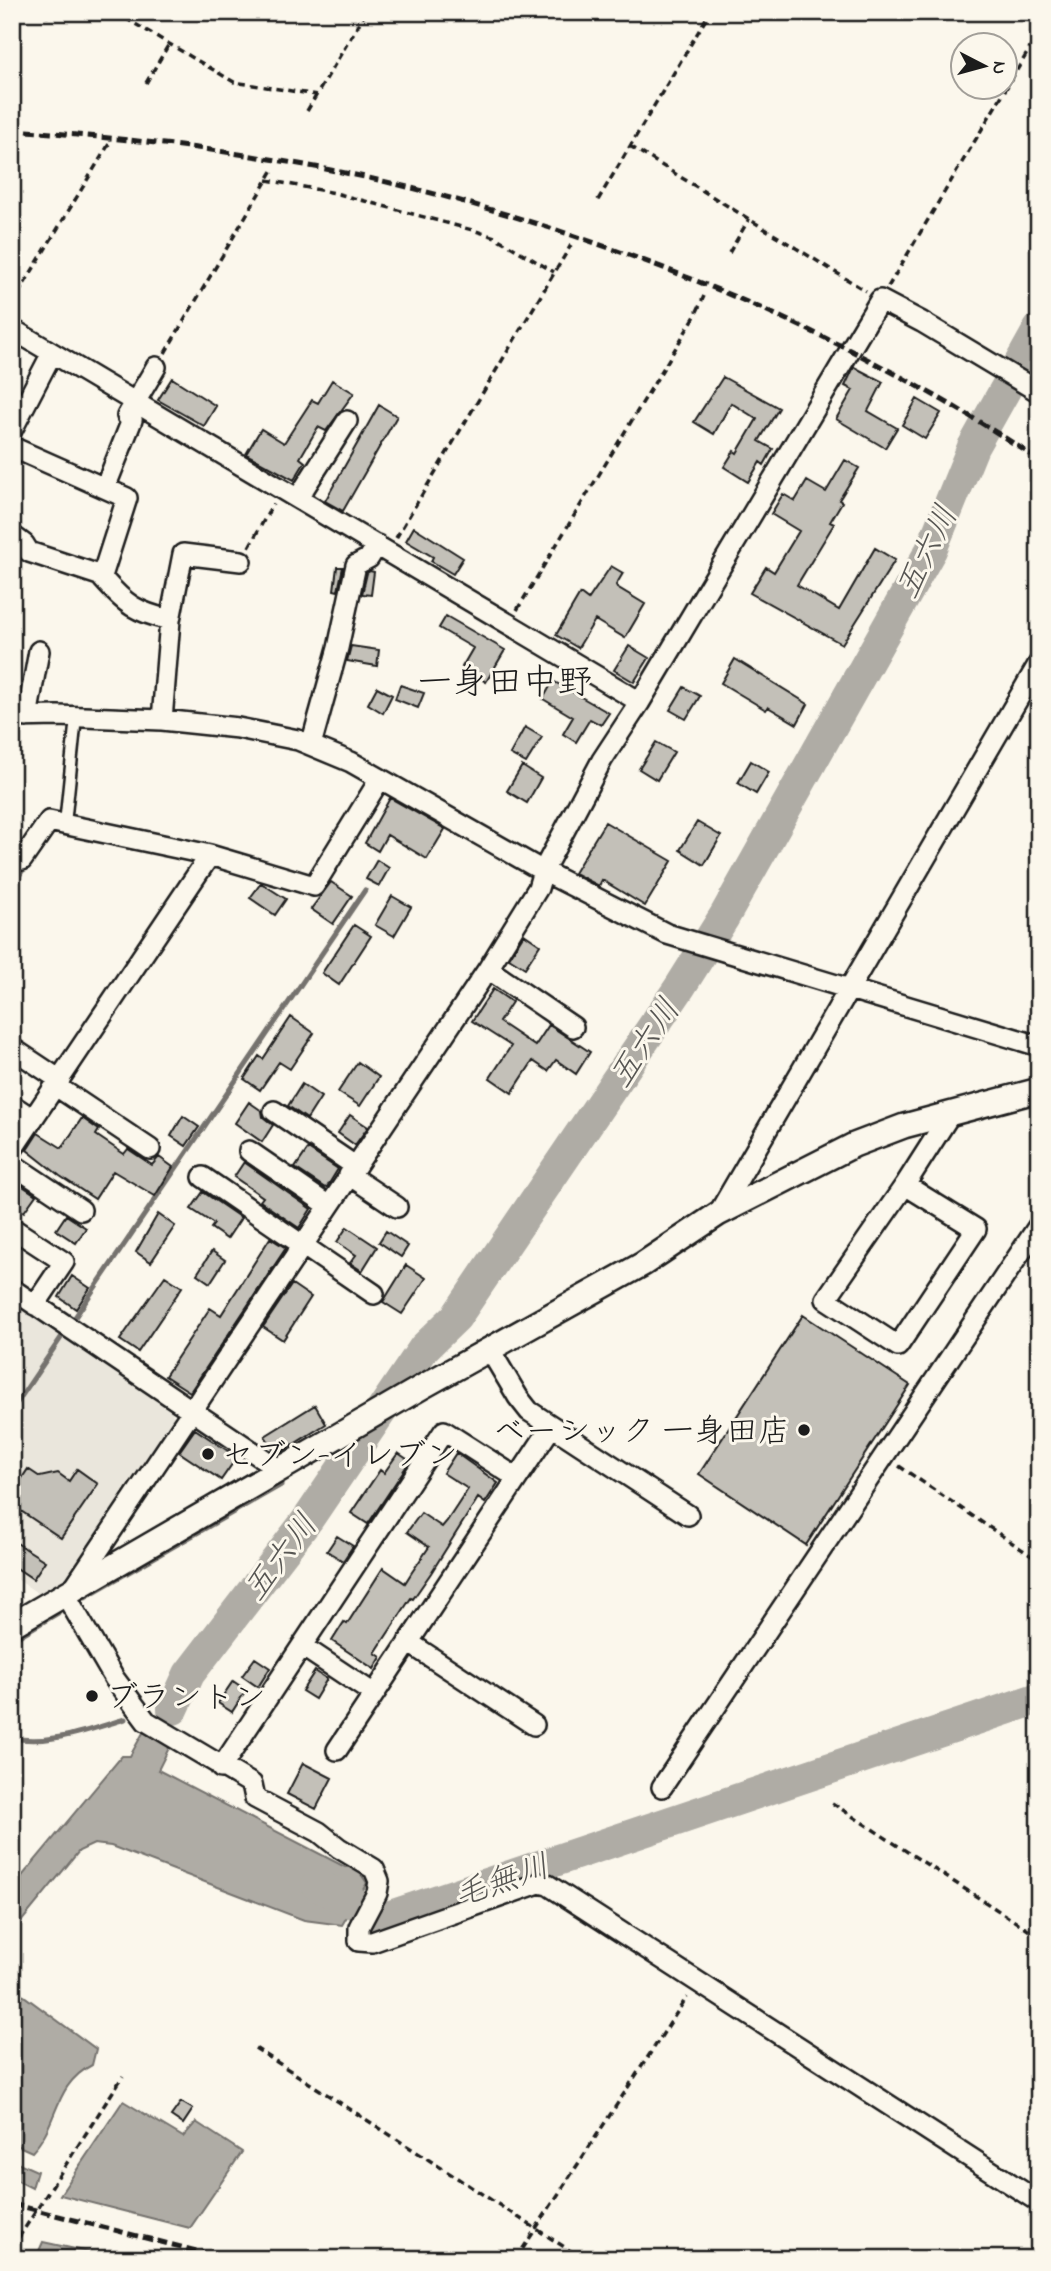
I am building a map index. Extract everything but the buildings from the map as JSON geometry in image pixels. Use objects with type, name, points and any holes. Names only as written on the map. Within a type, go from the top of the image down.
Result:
[{"type":"street","points":[[68,1593],[488,969],[538,888],[543,871],[596,771],[880,300],[1036,390]]},
{"type":"street","points":[[12,329],[640,702]]},
{"type":"street","points":[[12,430],[52,353]]},
{"type":"street","points":[[104,488],[132,420],[127,416],[156,367]]},
{"type":"street","points":[[298,498],[347,421]]},
{"type":"street","points":[[12,447],[127,498],[102,576]]},
{"type":"street","points":[[12,535],[24,544],[29,552],[102,576],[124,603],[149,615],[170,620]]},
{"type":"street","points":[[311,745],[338,648],[356,565],[383,549]]},
{"type":"street","points":[[162,720],[170,620],[183,554],[242,561]]},
{"type":"street","points":[[39,651],[20,717],[162,720],[238,728],[311,745],[345,759],[543,871],[667,934],[1039,1045]]},
{"type":"street","points":[[718,1214],[1039,663]]},
{"type":"street","points":[[12,859],[22,860],[49,821],[210,855],[314,886],[380,779]]},
{"type":"street","points":[[12,1150],[210,855]]},
{"type":"street","points":[[488,969],[573,1027]]},
{"type":"street","points":[[12,1048],[150,1149]]},
{"type":"street","points":[[12,1625],[422,1387],[643,1264],[718,1214],[854,1145],[904,1126],[1039,1090]]},
{"type":"street","points":[[12,1105],[33,1119]]},
{"type":"street","points":[[274,1111],[397,1207]]},
{"type":"street","points":[[905,1185],[976,1229],[898,1346],[826,1299],[951,1113]]},
{"type":"street","points":[[249,1151],[329,1206]]},
{"type":"street","points":[[12,1164],[81,1210]]},
{"type":"street","points":[[203,1177],[374,1294]]},
{"type":"street","points":[[662,1787],[1039,1225]]},
{"type":"street","points":[[12,1228],[64,1262],[35,1305]]},
{"type":"street","points":[[12,1289],[279,1470]]},
{"type":"street","points":[[490,1350],[518,1397],[530,1411],[688,1515]]},
{"type":"street","points":[[337,1750],[552,1426]]},
{"type":"street","points":[[221,1768],[444,1431],[517,1478]]},
{"type":"street","points":[[68,1593],[114,1678],[146,1721],[252,1784],[255,1798],[318,1832],[374,1869],[379,1881],[377,1894],[359,1927],[359,1941],[372,1942],[539,1883],[548,1885],[1039,2202]]},
{"type":"street","points":[[408,1642],[534,1725]]},
{"type":"street","points":[[302,1646],[374,1694]]},
{"type":"lane","points":[[65,824],[76,717]]},
{"type":"path","points":[[46,16],[60,12]]},
{"type":"path","points":[[115,12],[234,82],[317,95]]},
{"type":"path","points":[[307,111],[366,12]]},
{"type":"path","points":[[598,200],[710,12]]},
{"type":"path","points":[[630,146],[880,300],[1039,33]]},
{"type":"path","points":[[146,82],[169,44]]},
{"type":"path","points":[[12,304],[109,144]]},
{"type":"path","points":[[156,367],[274,168]]},
{"type":"path","points":[[267,180],[335,193],[495,237],[554,272]]},
{"type":"path","points":[[729,253],[749,219]]},
{"type":"path","points":[[383,549],[571,245]]},
{"type":"path","points":[[509,623],[688,328],[704,296]]},
{"type":"path","points":[[242,561],[274,501]]},
{"type":"path","points":[[885,1456],[1039,1561]]},
{"type":"path","points":[[832,1803],[1039,1937]]},
{"type":"path","points":[[516,2259],[698,1980]]},
{"type":"path","points":[[255,2048],[583,2259]]},
{"type":"path","points":[[12,2248],[123,2076]]},
{"type":"shaded area","points":[[12,1300],[174,1411],[172,1414],[175,1417],[66,1577],[59,1582],[60,1585],[42,1596],[12,1576]]},
{"type":"shaded area","points":[[144,1731],[170,1746],[158,1770],[345,1867],[356,1867],[367,1883],[342,1925],[304,1920],[111,1846],[94,1844],[79,1851],[12,1933],[12,1888],[122,1756],[130,1756]]},
{"type":"shaded area","points":[[12,1992],[24,1996],[96,2049],[92,2065],[70,2083],[41,2141],[32,2152],[12,2143]]},
{"type":"shaded area","points":[[123,2101],[183,2137],[196,2122],[242,2152],[190,2228],[60,2195]]},
{"type":"shaded area","points":[[12,2160],[37,2171],[32,2188],[12,2178]]},
{"type":"shaded area","points":[[43,2242],[121,2259],[48,2259],[38,2253]]},
{"type":"waterway","name":"五六川","points":[[173,1709],[189,1674],[308,1519],[424,1348],[456,1317],[680,987],[724,917],[931,550],[973,447],[1039,329]]},
{"type":"waterway","points":[[12,886],[27,864]]},
{"type":"waterway","points":[[12,1410],[365,890]]},
{"type":"waterway","points":[[85,1597],[281,1485]]},
{"type":"waterway","points":[[12,1640],[58,1613]]},
{"type":"waterway","name":"毛無川","points":[[317,1885],[385,1918],[1039,1698]]},
{"type":"waterway","points":[[162,1727],[173,1709]]},
{"type":"waterway","points":[[12,1738],[55,1738],[125,1719]]},
{"type":"railway","points":[[12,130],[122,139],[288,162],[396,184],[527,221],[680,275],[829,340],[901,377],[1039,460]]},
{"type":"railway","points":[[12,2204],[228,2259]]},
{"type":"place","name":"ベーシック 一身田店","points":[[804,1430]]},
{"type":"place","name":"セブン-イレブン","points":[[208,1454]]},
{"type":"place","name":"ブラントン","points":[[92,1696]]},
{"type":"district","name":"一身田中野","points":[[505,681]]}]
